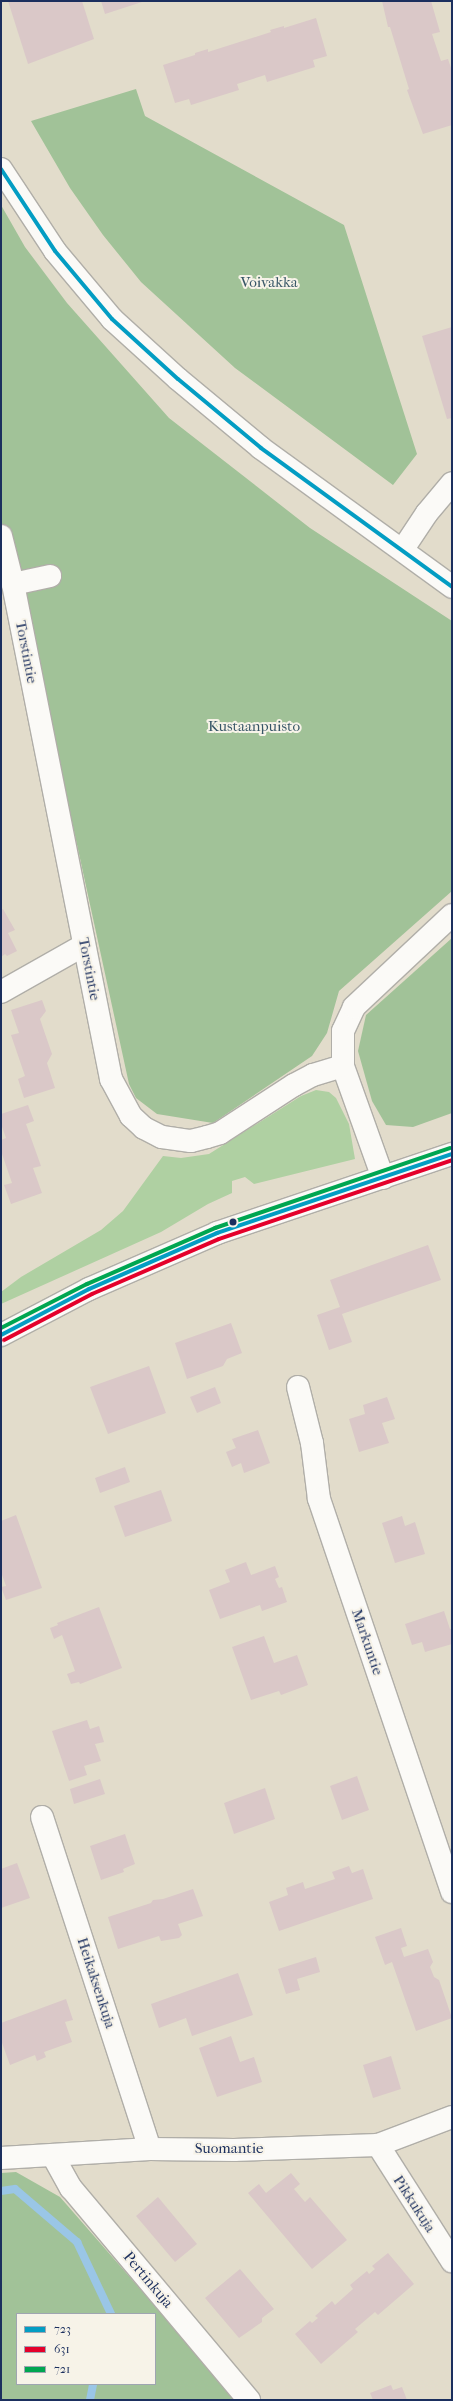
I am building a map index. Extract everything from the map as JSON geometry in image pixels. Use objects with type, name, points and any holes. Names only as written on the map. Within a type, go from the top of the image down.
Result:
[{"type":"street","points":[[1,169],[54,251],[112,319],[178,379],[261,448],[403,549],[452,586]]},
{"type":"street","points":[[403,549],[427,513],[452,483]]},
{"type":"street","name":"Torstintie","points":[[1,536],[13,584],[111,1079],[131,1116],[144,1128],[162,1138],[191,1141],[220,1132],[313,1074],[344,1066]]},
{"type":"street","points":[[13,584],[50,576]]},
{"type":"street","points":[[382,1178],[344,1066],[344,1031],[354,1007],[452,915]]},
{"type":"street","points":[[1,992],[84,945]]},
{"type":"street","points":[[1,1335],[89,1289],[217,1233],[452,1154]]},
{"type":"street","name":"Markuntie","points":[[298,1387],[312,1443],[319,1499],[452,1892]]},
{"type":"street","name":"Heikaksenkuja","points":[[42,1817],[150,2149]]},
{"type":"street","name":"Suomantie","points":[[1,2158],[150,2149],[234,2150],[378,2145],[452,2117]]},
{"type":"street","name":"Pikkukuja","points":[[378,2145],[452,2261]]},
{"type":"street","name":"Pertinkuja","points":[[53,2156],[71,2188],[249,2400]]},
{"type":"green space","name":"Voivakka","points":[[136,89],[145,116],[344,225],[417,454],[393,485],[235,368],[141,282],[103,235],[70,188],[31,121]]},
{"type":"green space","name":"Kustaanpuisto","points":[[1,205],[25,247],[67,303],[169,418],[310,528],[452,621],[452,891],[339,991],[327,1033],[312,1056],[213,1123],[157,1114],[136,1098],[129,1084],[10,536],[1,538]]},
{"type":"green space","points":[[452,938],[452,1113],[413,1127],[386,1125],[372,1101],[358,1051],[366,1015]]},
{"type":"green space","points":[[316,1090],[329,1092],[336,1098],[349,1124],[355,1159],[254,1184],[245,1177],[232,1181],[232,1193],[208,1204],[161,1232],[1,1304],[1,1292],[21,1277],[101,1230],[123,1211],[163,1156],[181,1158],[209,1154],[301,1096]]},
{"type":"green space","points":[[16,2172],[60,2197],[237,2400],[1,2400],[1,2173]]},
{"type":"building","points":[[8,1],[82,1],[94,39],[28,64]]},
{"type":"building","points":[[101,1],[145,1],[105,14]]},
{"type":"building","points":[[382,1],[431,1],[440,32],[432,34],[441,61],[448,59],[452,71],[452,125],[423,134],[407,90],[409,89],[390,27],[388,27]]},
{"type":"building","points":[[316,18],[327,56],[313,60],[315,67],[267,82],[265,75],[237,84],[239,90],[191,105],[189,99],[175,103],[163,65],[195,55],[195,53],[208,49],[208,52],[271,32],[270,30],[284,26],[284,28]]},
{"type":"building","points":[[452,327],[452,418],[447,419],[422,336]]},
{"type":"building","points":[[3,909],[15,930],[8,933],[17,951],[7,956],[5,954],[1,957],[1,910]]},
{"type":"building","points":[[42,1000],[46,1011],[40,1019],[52,1054],[47,1063],[55,1088],[24,1098],[18,1079],[25,1076],[11,1035],[19,1033],[11,1010]]},
{"type":"building","points":[[28,1105],[34,1121],[26,1124],[41,1166],[33,1168],[42,1193],[11,1204],[4,1185],[12,1183],[1,1151],[1,1140],[6,1138],[1,1124],[1,1114]]},
{"type":"building","points":[[428,1245],[441,1280],[342,1314],[352,1342],[329,1350],[317,1315],[340,1307],[330,1280]]},
{"type":"building","points":[[231,1323],[242,1353],[227,1359],[223,1366],[187,1379],[175,1343]]},
{"type":"building","points":[[149,1366],[166,1413],[108,1434],[90,1387]]},
{"type":"building","points":[[215,1387],[221,1403],[197,1413],[190,1397]]},
{"type":"building","points":[[387,1397],[395,1419],[382,1423],[389,1443],[359,1452],[349,1419],[365,1414],[363,1405]]},
{"type":"building","points":[[258,1430],[270,1463],[244,1473],[241,1463],[232,1467],[226,1452],[236,1448],[232,1439]]},
{"type":"building","points":[[125,1467],[130,1482],[100,1493],[95,1478]]},
{"type":"building","points":[[161,1490],[172,1521],[125,1537],[114,1506]]},
{"type":"building","points":[[16,1515],[42,1588],[6,1600],[1,1587],[6,1586],[1,1572],[1,1521]]},
{"type":"building","points":[[402,1516],[405,1526],[415,1522],[425,1554],[395,1563],[382,1523]]},
{"type":"building","points":[[246,1562],[251,1575],[275,1566],[279,1577],[275,1579],[279,1588],[282,1587],[287,1602],[262,1611],[260,1605],[220,1619],[209,1590],[230,1582],[225,1570]]},
{"type":"building","points":[[99,1607],[122,1668],[80,1684],[79,1682],[71,1684],[67,1674],[75,1671],[62,1635],[54,1639],[50,1628],[58,1625],[57,1623]]},
{"type":"building","points":[[444,1611],[450,1629],[452,1629],[452,1644],[425,1652],[422,1642],[412,1645],[405,1624]]},
{"type":"building","points":[[264,1636],[274,1663],[297,1655],[308,1685],[281,1695],[279,1691],[251,1700],[232,1647]]},
{"type":"building","points":[[87,1720],[90,1729],[99,1726],[104,1742],[95,1744],[101,1761],[84,1766],[87,1775],[69,1781],[52,1731]]},
{"type":"building","points":[[357,1776],[369,1810],[342,1820],[330,1786]]},
{"type":"building","points":[[100,1779],[105,1794],[74,1804],[70,1789]]},
{"type":"building","points":[[265,1788],[275,1819],[234,1834],[224,1803]]},
{"type":"building","points":[[125,1834],[135,1864],[123,1869],[124,1872],[101,1880],[90,1846]]},
{"type":"building","points":[[17,1863],[30,1898],[1,1908],[1,1869]]},
{"type":"building","points":[[349,1866],[352,1873],[363,1869],[373,1899],[279,1931],[269,1902],[288,1895],[286,1888],[303,1882],[305,1889],[335,1879],[332,1872]]},
{"type":"building","points":[[193,1889],[203,1916],[178,1924],[182,1935],[179,1938],[161,1941],[159,1936],[118,1949],[108,1917],[151,1903],[153,1900],[163,1899]]},
{"type":"building","points":[[401,1928],[407,1946],[401,1948],[404,1957],[428,1949],[433,1962],[430,1967],[434,1977],[439,1980],[452,2018],[416,2031],[392,1962],[385,1965],[375,1937]]},
{"type":"building","points":[[316,1957],[320,1972],[297,1979],[300,1990],[286,1994],[278,1969]]},
{"type":"building","points":[[238,1973],[253,2015],[192,2036],[186,2018],[159,2028],[151,2004]]},
{"type":"building","points":[[66,1999],[73,2020],[65,2022],[72,2042],[44,2052],[46,2057],[37,2061],[35,2055],[10,2065],[1,2040],[1,2023]]},
{"type":"building","points":[[231,2036],[240,2062],[254,2057],[262,2082],[217,2097],[199,2048]]},
{"type":"building","points":[[391,2056],[401,2089],[373,2098],[363,2065]]},
{"type":"building","points":[[291,2173],[300,2184],[294,2189],[305,2202],[310,2197],[347,2240],[312,2269],[248,2193],[259,2184],[266,2193]]},
{"type":"building","points":[[158,2197],[197,2244],[175,2262],[136,2216]]},
{"type":"building","points":[[388,2253],[414,2284],[378,2315],[375,2312],[355,2329],[358,2332],[321,2364],[295,2334],[310,2321],[312,2323],[318,2318],[315,2316],[332,2301],[335,2305],[353,2289],[350,2285],[367,2271],[369,2274],[375,2269],[372,2266]]},
{"type":"building","points":[[240,2269],[274,2309],[262,2318],[262,2322],[239,2338],[205,2298]]},
{"type":"building","points":[[391,2385],[393,2390],[402,2387],[407,2400],[373,2400],[370,2393]]},
{"type":"waterway","points":[[1,2191],[15,2189],[77,2242],[111,2313]]},
{"type":"waterway","points":[[90,2400],[93,2385]]},
{"type":"transit line","name":"723","points":[[1,169],[55,251],[112,319],[178,379],[261,448],[452,587]]},
{"type":"transit line","name":"721","points":[[1,1328],[87,1284],[215,1228],[450,1148]]},
{"type":"transit line","name":"723","points":[[1,1335],[89,1289],[217,1233],[452,1154]]},
{"type":"transit line","name":"631","points":[[4,1340],[92,1294],[219,1239],[452,1160]]}]
